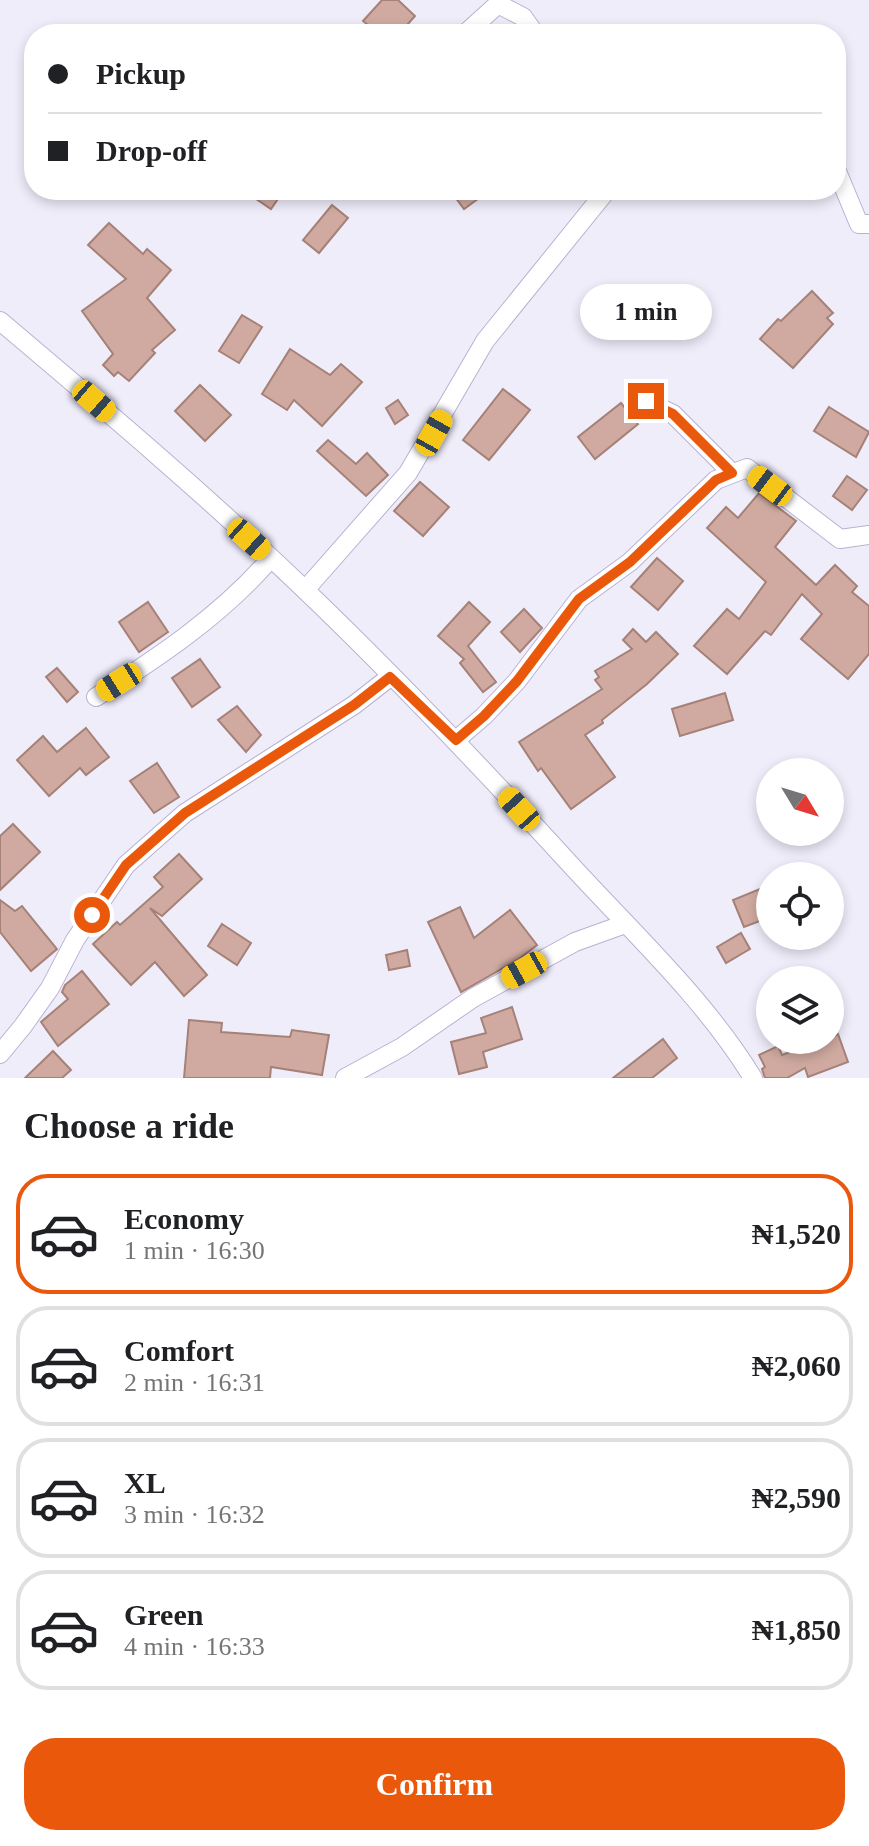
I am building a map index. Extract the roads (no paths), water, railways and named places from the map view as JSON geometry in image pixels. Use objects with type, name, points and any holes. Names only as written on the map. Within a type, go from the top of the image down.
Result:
[{"type":"street","points":[[476,24],[498,4],[523,17],[528,24]]},
{"type":"street","points":[[846,193],[859,224],[869,224]]},
{"type":"street","points":[[305,590],[408,473],[485,341],[599,200]]},
{"type":"street","points":[[0,321],[164,460],[271,558],[456,740],[677,979],[737,1052],[753,1078]]},
{"type":"street","points":[[646,401],[673,414],[732,473]]},
{"type":"street","points":[[456,740],[517,681],[579,599],[630,562],[716,480],[747,468],[840,539],[867,537]]},
{"type":"street","points":[[96,697],[165,653],[249,584],[271,558]]},
{"type":"street","points":[[0,1054],[50,988],[75,940],[126,865],[185,813],[354,705],[390,677]]},
{"type":"street","points":[[345,1078],[402,1047],[473,998],[511,977],[575,942],[625,924]]}]
